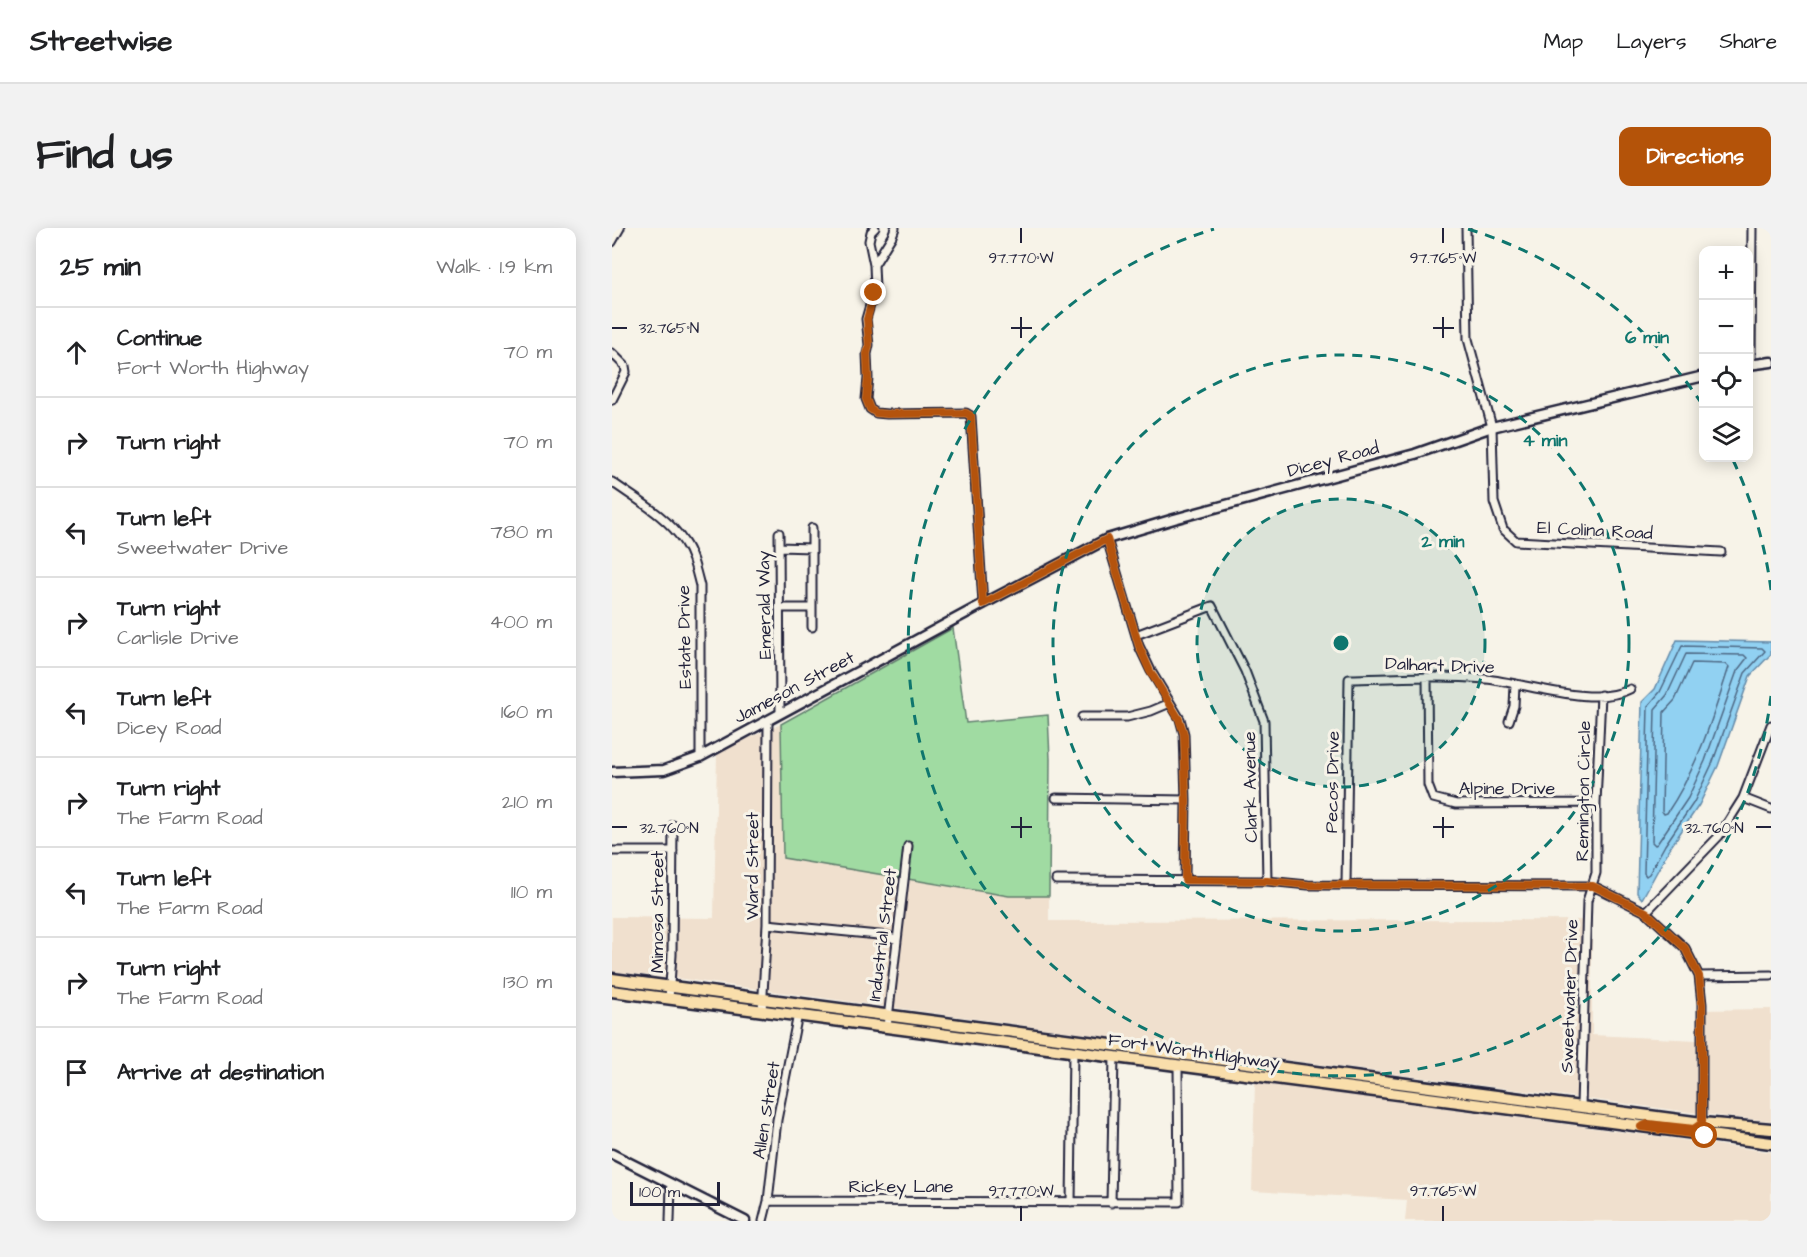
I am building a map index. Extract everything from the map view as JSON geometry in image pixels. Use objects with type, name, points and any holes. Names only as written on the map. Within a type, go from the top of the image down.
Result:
[{"type":"main road","name":"Fort Worth Highway","points":[[612,978],[1771,1131]]},
{"type":"main road","name":"Fort Worth Highway","points":[[612,991],[1771,1143]]},
{"type":"main road","points":[[1032,1047],[1034,1034]]},
{"type":"main road","points":[[1144,1061],[1146,1049]]},
{"type":"main road","points":[[1335,1087],[1336,1074]]},
{"type":"main road","points":[[1456,1103],[1458,1090]]},
{"type":"main road","points":[[1529,1112],[1530,1101]]},
{"type":"main road","points":[[1641,1127],[1648,1124],[1694,1129],[1702,1123]]},
{"type":"main road","points":[[1711,1136],[1721,1130],[1748,1134],[1771,1131]]},
{"type":"street","points":[[612,242],[620,228]]},
{"type":"street","points":[[874,228],[869,241],[874,265],[874,293],[867,319],[869,345],[867,404],[876,413],[966,413],[971,416],[983,604]]},
{"type":"street","points":[[874,265],[895,228]]},
{"type":"street","name":"El Colina Road","points":[[1466,228],[1468,339],[1492,427],[1494,502],[1503,529],[1516,541],[1721,552]]},
{"type":"street","points":[[1750,354],[1752,228]]},
{"type":"street","points":[[612,354],[625,366],[626,372],[612,400]]},
{"type":"street","points":[[1753,365],[1771,362]]},
{"type":"street","name":"Dicey Road","points":[[983,604],[1107,539],[1415,454],[1492,427],[1699,377]]},
{"type":"street","name":"Estate Drive","points":[[612,482],[671,525],[685,544],[694,562],[700,586],[700,757]]},
{"type":"street","points":[[812,528],[812,627]]},
{"type":"street","name":"Emerald Way","points":[[778,533],[780,713]]},
{"type":"street","points":[[1107,539],[1136,635],[1150,671],[1179,719],[1184,734],[1185,880]]},
{"type":"street","points":[[779,547],[812,548]]},
{"type":"street","name":"Jameson Street","points":[[612,772],[664,770],[700,757],[983,604]]},
{"type":"street","name":"Clark Avenue","points":[[1136,635],[1212,606],[1245,671],[1264,721],[1267,881]]},
{"type":"street","points":[[779,608],[812,608]]},
{"type":"street","name":"Dalhart Drive","points":[[1349,679],[1427,676],[1488,680],[1565,694],[1601,695],[1630,689]]},
{"type":"street","name":"Alpine Drive","points":[[1427,676],[1428,785],[1433,798],[1456,804],[1596,803]]},
{"type":"street","name":"Pecos Drive","points":[[1346,885],[1349,679]]},
{"type":"street","points":[[1509,721],[1514,706],[1515,685]]},
{"type":"street","name":"Remington Circle","points":[[1593,886],[1596,873],[1596,803],[1601,695]]},
{"type":"street","points":[[1082,717],[1127,717],[1170,703]]},
{"type":"street","name":"Ward Street","points":[[762,1011],[767,924],[768,721]]},
{"type":"street","points":[[1646,912],[1719,836],[1743,798],[1771,725]]},
{"type":"street","points":[[1056,798],[1186,800]]},
{"type":"street","points":[[1743,798],[1771,808]]},
{"type":"street","name":"Mimosa Street","points":[[669,999],[672,986],[673,825]]},
{"type":"street","name":"Industrial Street","points":[[887,1028],[908,846]]},
{"type":"street","points":[[612,851],[673,851]]},
{"type":"street","points":[[1056,880],[1267,881],[1308,885],[1593,886],[1646,912],[1685,948],[1699,976],[1702,1004],[1702,1123]]},
{"type":"street","name":"Sweetwater Drive","points":[[1581,1107],[1587,901],[1593,886]]},
{"type":"street","points":[[767,924],[888,936],[897,940]]},
{"type":"street","points":[[1699,976],[1771,975]]},
{"type":"street","name":"Allen Street","points":[[763,1221],[768,1201],[777,1120],[799,1003]]},
{"type":"street","points":[[1071,1202],[1073,1052]]},
{"type":"street","points":[[1111,1203],[1114,1057]]},
{"type":"street","name":"Rickey Lane","points":[[768,1201],[1179,1202],[1178,1066]]},
{"type":"street","points":[[612,1154],[745,1221]]},
{"type":"street","points":[[670,1221],[671,1185]]},
{"type":"shaded area","points":[[781,724],[784,858],[1009,896],[1049,896],[1049,921],[1592,920],[1592,1035],[1697,1040],[1698,1010],[1771,1009],[1771,1121],[1116,1038],[683,979],[612,972],[612,917],[714,918],[717,752]]},
{"type":"shaded area","points":[[1255,1082],[1771,1152],[1771,1221],[1405,1221],[1407,1200],[1252,1191]]},
{"type":"green space","points":[[953,628],[966,723],[1048,715],[1049,896],[1009,896],[783,858],[781,724]]},
{"type":"water","points":[[1677,640],[1771,642],[1771,654],[1750,676],[1718,766],[1699,805],[1670,848],[1642,899],[1637,893],[1642,702],[1655,689]]},
{"type":"route","points":[[874,293],[867,316],[869,345],[866,399],[870,409],[876,413],[887,414],[966,413],[971,416],[983,604],[1107,539],[1139,646],[1150,671],[1179,719],[1184,734],[1186,750],[1185,880],[1267,881],[1308,885],[1593,886],[1646,912],[1685,948],[1699,976],[1702,1004],[1702,1123],[1694,1129],[1648,1124],[1641,1127],[1705,1136]]}]
